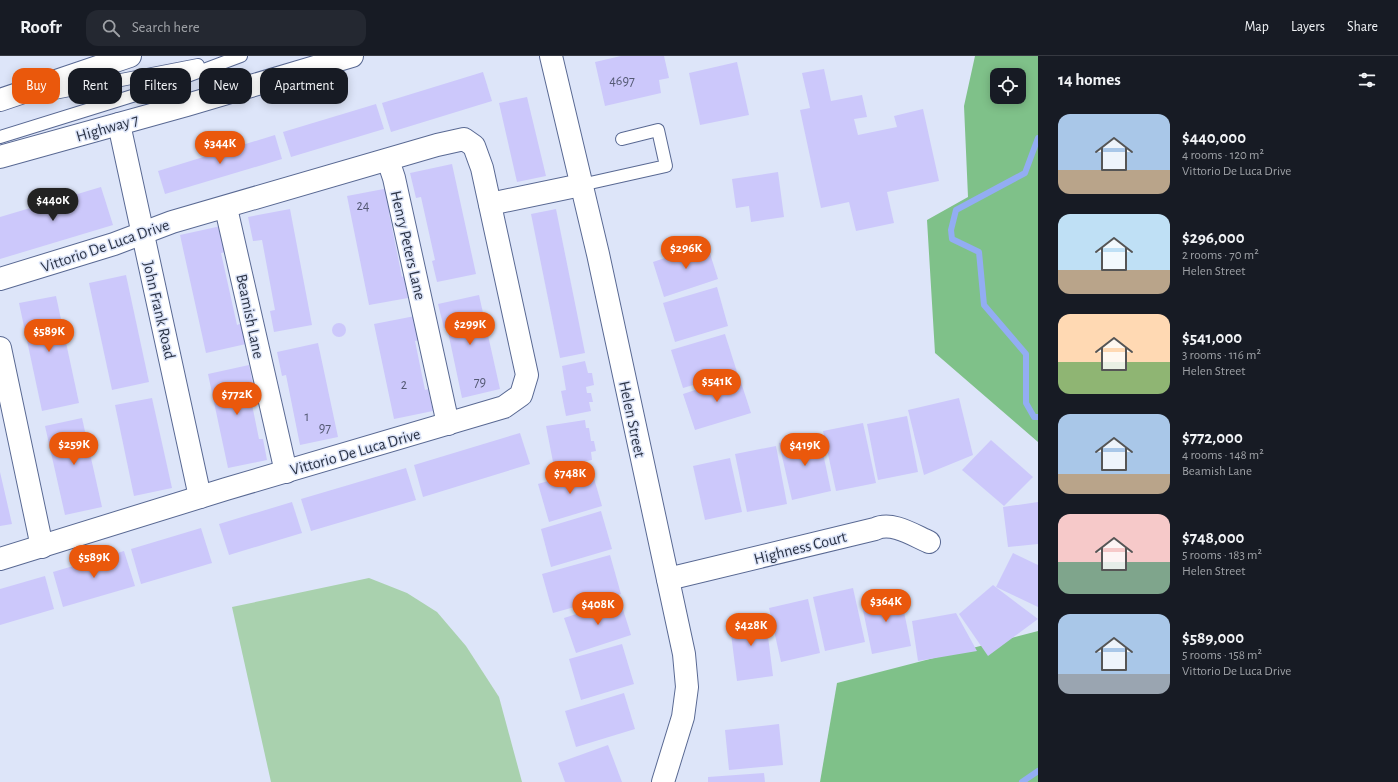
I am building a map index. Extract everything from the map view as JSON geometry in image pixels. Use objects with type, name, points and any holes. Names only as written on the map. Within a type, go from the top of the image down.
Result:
[{"type":"street","points":[[0,100],[130,56]]},
{"type":"street","name":"Highway 7","points":[[0,157],[352,56]]},
{"type":"street","name":"Helen Street","points":[[551,56],[598,254],[684,654],[687,687],[683,717],[663,782]]},
{"type":"street","name":"John Frank Road","points":[[119,124],[200,496]]},
{"type":"street","name":"Vittorio De Luca Drive","points":[[0,279],[114,244],[172,222],[226,208],[437,145],[464,139],[474,146],[490,204],[527,375],[521,395],[504,407],[200,496],[0,559]]},
{"type":"street","name":"Henry Peters Lane","points":[[388,160],[394,178],[448,424]]},
{"type":"street","points":[[490,204],[581,185]]},
{"type":"street","name":"Beamish Lane","points":[[226,208],[286,472]]},
{"type":"street","points":[[0,348],[42,547]]},
{"type":"street","name":"Highness Court","points":[[668,579],[875,529],[881,526],[890,526],[929,542]]},
{"type":"lane","points":[[0,103],[238,57]]},
{"type":"lane","points":[[0,137],[144,92],[238,57]]},
{"type":"lane","points":[[581,185],[666,166],[658,130],[622,139]]},
{"type":"green space","points":[[975,56],[1038,56],[1038,442],[935,353],[927,220],[968,197],[964,106]]},
{"type":"green space","points":[[369,578],[407,593],[437,612],[466,646],[499,697],[522,782],[271,782],[232,607]]},
{"type":"green space","points":[[1038,631],[1038,782],[820,782],[837,683]]},
{"type":"building","points":[[621,56],[664,56],[669,78],[659,80],[661,93],[605,106],[595,62]]},
{"type":"building","points":[[737,62],[749,115],[700,125],[689,73]]},
{"type":"building","points":[[824,69],[831,101],[862,95],[867,117],[854,119],[858,135],[897,127],[894,116],[923,109],[939,181],[887,192],[894,223],[856,231],[849,202],[821,208],[800,110],[810,108],[802,73]]},
{"type":"building","points":[[483,72],[492,101],[391,132],[382,103]]},
{"type":"building","points":[[527,97],[546,176],[517,182],[499,103]]},
{"type":"building","points":[[376,104],[384,129],[291,157],[283,132]]},
{"type":"building","points":[[275,135],[282,159],[165,194],[158,171]]},
{"type":"building","points":[[452,164],[476,274],[437,282],[432,261],[435,260],[421,197],[416,198],[410,173]]},
{"type":"building","points":[[778,172],[784,217],[751,222],[749,206],[736,208],[732,179]]},
{"type":"building","points":[[101,187],[113,225],[0,259],[0,217]]},
{"type":"building","points":[[389,188],[394,212],[389,213],[402,277],[404,276],[408,298],[369,305],[347,196]]},
{"type":"building","points":[[290,209],[312,325],[274,332],[270,311],[275,310],[262,240],[253,241],[248,217]]},
{"type":"building","points":[[556,209],[585,353],[560,358],[531,214]]},
{"type":"building","points":[[221,226],[227,252],[221,253],[237,325],[242,323],[246,344],[206,353],[180,235]]},
{"type":"building","points":[[707,244],[718,279],[664,297],[653,262]]},
{"type":"building","points":[[126,275],[149,382],[112,390],[89,283]]},
{"type":"building","points":[[717,287],[728,326],[675,342],[663,303]]},
{"type":"building","points":[[479,295],[500,389],[462,398],[447,327],[444,328],[438,304]]},
{"type":"building","points":[[56,296],[79,403],[42,411],[19,303]]},
{"type":"building","points":[[415,316],[420,340],[415,341],[425,390],[428,389],[433,411],[394,419],[374,324]]},
{"type":"building","points":[[339,323],[344,325],[346,330],[344,335],[339,337],[334,335],[332,330],[334,325]]},
{"type":"building","points":[[725,334],[737,372],[683,388],[671,350]]},
{"type":"building","points":[[318,343],[338,437],[300,445],[286,375],[282,376],[277,352]]},
{"type":"building","points":[[585,361],[588,373],[592,373],[594,385],[586,387],[587,393],[591,393],[593,402],[589,402],[591,411],[566,416],[561,391],[566,390],[562,366]]},
{"type":"building","points":[[249,365],[254,389],[249,390],[259,439],[263,439],[267,460],[228,468],[208,374]]},
{"type":"building","points":[[739,376],[751,413],[695,430],[683,394]]},
{"type":"building","points":[[152,398],[172,488],[134,496],[115,405]]},
{"type":"building","points":[[959,398],[973,455],[924,475],[908,410]]},
{"type":"building","points":[[907,416],[918,472],[878,480],[867,424]]},
{"type":"building","points":[[82,418],[102,507],[65,515],[45,426]]},
{"type":"building","points":[[585,420],[586,428],[589,428],[591,441],[594,441],[596,451],[591,452],[592,460],[554,467],[546,426]]},
{"type":"building","points":[[863,423],[876,483],[836,491],[823,431]]},
{"type":"building","points":[[520,433],[530,464],[423,497],[414,465]]},
{"type":"building","points":[[819,434],[831,491],[792,500],[779,443]]},
{"type":"building","points":[[991,440],[1033,477],[1004,506],[962,470]]},
{"type":"building","points":[[776,446],[787,504],[747,512],[735,454]]},
{"type":"building","points":[[730,458],[742,512],[705,520],[693,466]]},
{"type":"building","points":[[406,468],[416,500],[311,531],[301,499]]},
{"type":"building","points":[[591,468],[602,506],[549,522],[538,484]]},
{"type":"building","points":[[0,472],[12,524],[0,526]]},
{"type":"building","points":[[292,502],[302,533],[229,555],[219,524]]},
{"type":"building","points":[[1038,502],[1038,544],[1008,547],[1003,507]]},
{"type":"building","points":[[601,511],[612,549],[551,567],[541,529]]},
{"type":"building","points":[[201,528],[212,563],[141,584],[131,549]]},
{"type":"building","points":[[124,551],[135,586],[63,607],[53,572]]},
{"type":"building","points":[[1013,553],[1038,565],[1038,607],[996,587]]},
{"type":"building","points":[[610,555],[621,594],[553,613],[542,574]]},
{"type":"building","points":[[45,576],[54,609],[0,625],[0,589]]},
{"type":"building","points":[[993,585],[1038,619],[988,656],[959,614]]},
{"type":"building","points":[[853,588],[865,642],[825,651],[813,597]]},
{"type":"building","points":[[900,592],[911,646],[872,654],[861,600]]},
{"type":"building","points":[[808,599],[820,653],[781,662],[769,608]]},
{"type":"building","points":[[620,600],[631,635],[576,653],[564,618]]},
{"type":"building","points":[[765,613],[773,676],[737,681],[729,618]]},
{"type":"building","points":[[956,613],[977,651],[918,661],[912,621]]},
{"type":"building","points":[[622,644],[634,684],[581,700],[569,659]]},
{"type":"building","points":[[624,693],[635,729],[576,747],[565,711]]},
{"type":"building","points":[[779,724],[783,765],[729,770],[725,730]]},
{"type":"building","points":[[608,745],[622,782],[565,782],[558,763]]},
{"type":"building","points":[[764,773],[765,782],[708,782],[708,777]]},
{"type":"waterway","points":[[1038,138],[1025,173],[956,210],[951,230],[952,239],[979,252],[984,305],[1026,354],[1026,403],[1034,417],[1038,417]]},
{"type":"waterway","points":[[1022,782],[1038,771]]}]
